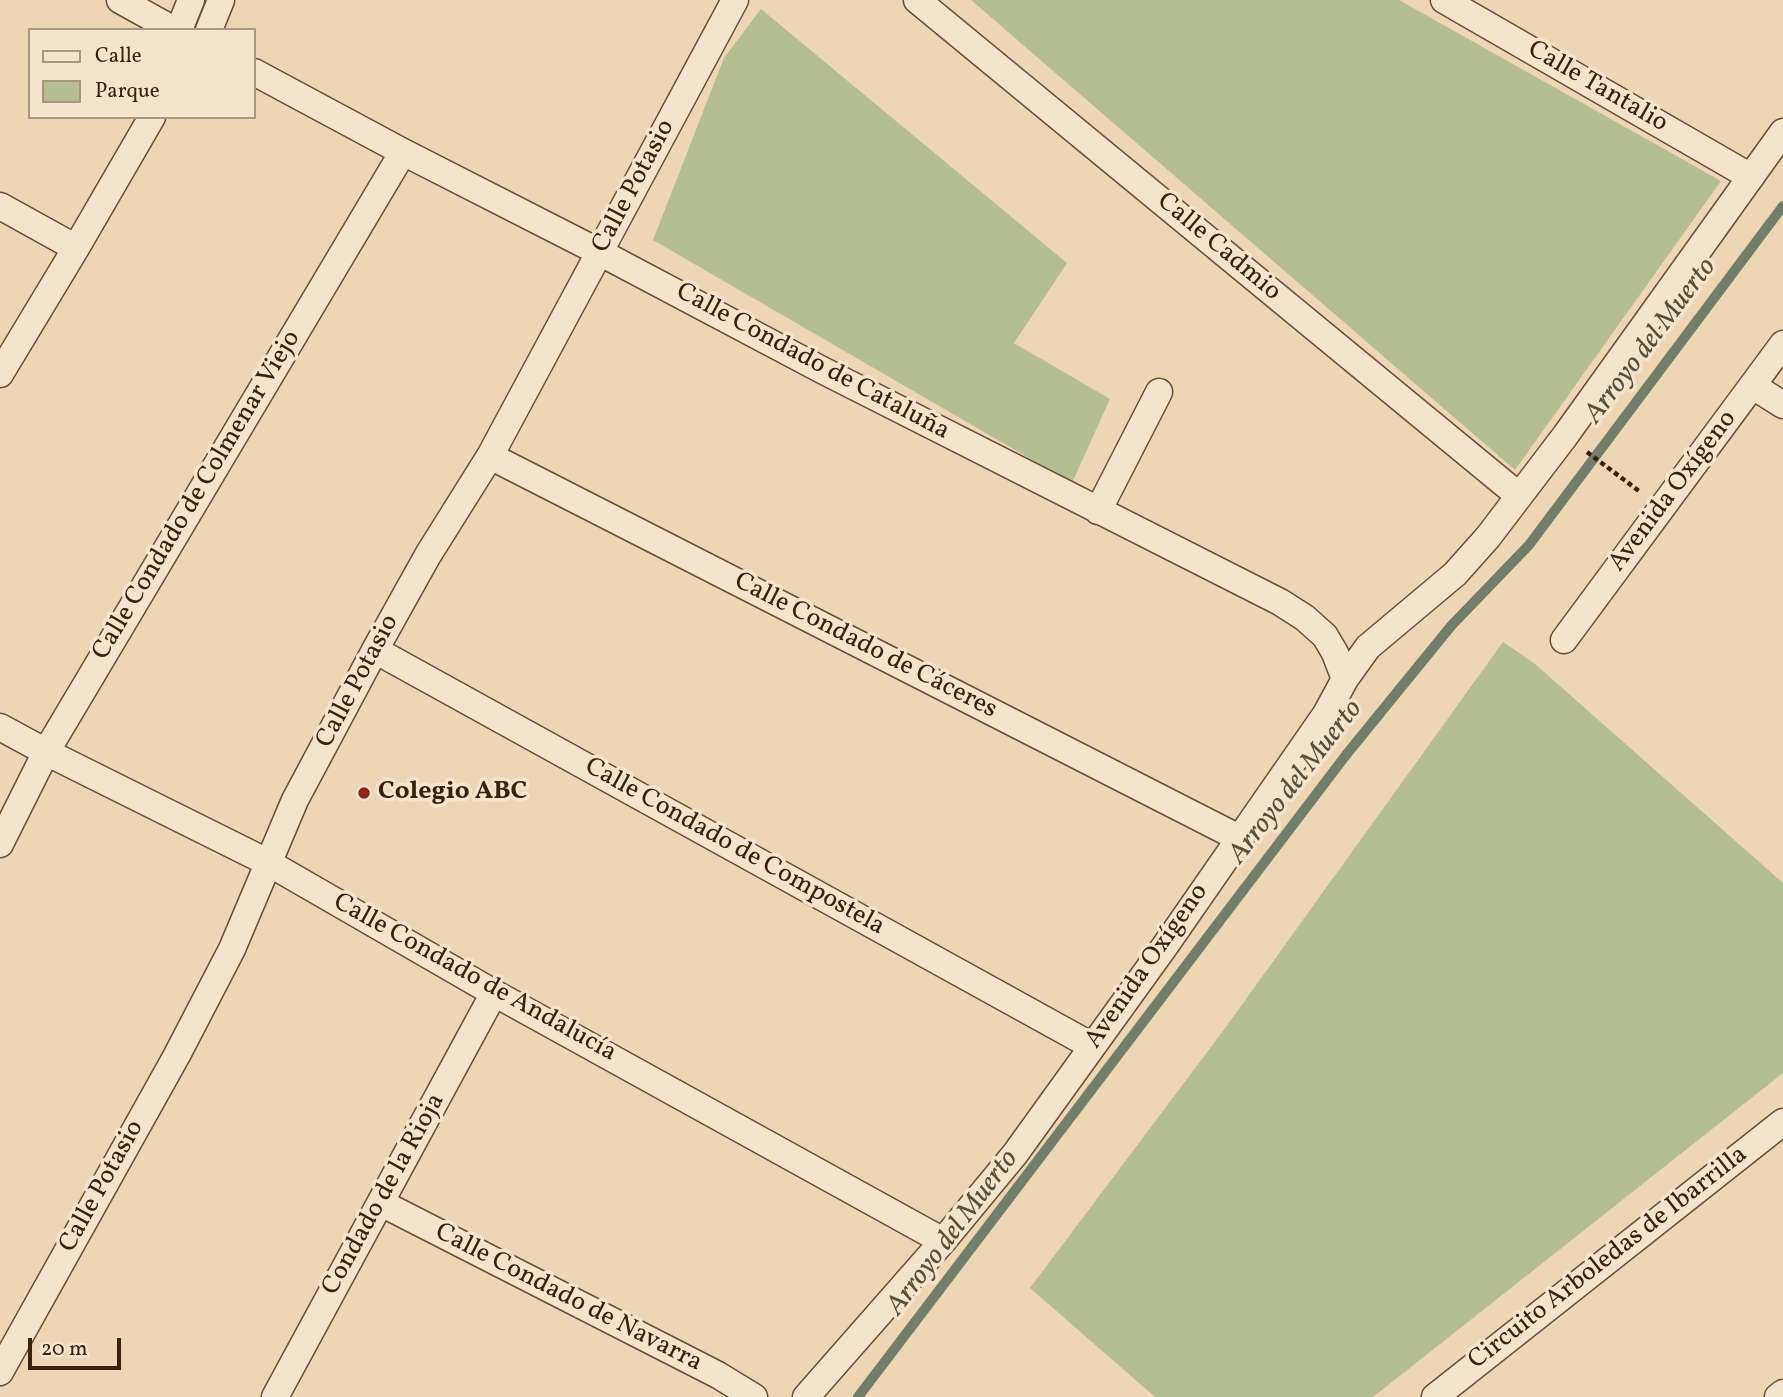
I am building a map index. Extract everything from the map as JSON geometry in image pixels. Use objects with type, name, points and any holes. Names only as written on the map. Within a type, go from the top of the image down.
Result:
[{"type":"street","points":[[120,0],[172,28]]},
{"type":"street","points":[[177,28],[191,0]]},
{"type":"street","points":[[210,28],[221,0]]},
{"type":"street","name":"Calle Potasio","points":[[0,1372],[177,1055],[232,949],[295,800],[375,650],[428,555],[490,456],[735,0]]},
{"type":"street","name":"Calle Cadmio","points":[[917,0],[1518,495]]},
{"type":"street","name":"Calle Tantalio","points":[[1444,0],[1751,177]]},
{"type":"street","name":"Calle Condado de Cataluña","points":[[256,73],[822,370],[1235,579],[1305,618],[1325,636],[1345,679]]},
{"type":"street","points":[[0,374],[151,119]]},
{"type":"street","name":"Avenida Oxígeno","points":[[806,1397],[943,1241],[1015,1154],[1326,714],[1345,679],[1368,647],[1455,574],[1488,537],[1565,436],[1783,132]]},
{"type":"street","name":"Calle Condado de Colmenar Viejo","points":[[0,844],[46,752],[403,152]]},
{"type":"street","points":[[0,206],[76,248]]},
{"type":"street","name":"Avenida Oxígeno","points":[[1564,640],[1783,344]]},
{"type":"street","points":[[1753,386],[1783,405]]},
{"type":"street","points":[[1098,511],[1159,392]]},
{"type":"street","name":"Calle Condado de Cáceres","points":[[490,456],[1239,838]]},
{"type":"street","name":"Calle Condado de Compostela","points":[[375,650],[1093,1046]]},
{"type":"street","name":"Calle Condado de Andalucía","points":[[0,727],[267,862],[494,993],[943,1241]]},
{"type":"street","name":"Condado de la Rioja","points":[[275,1397],[494,993]]},
{"type":"street","name":"Circuito Arboledas de Ibarrilla","points":[[1435,1397],[1783,1122]]},
{"type":"street","name":"Calle Condado de Navarra","points":[[381,1203],[718,1375],[754,1397]]},
{"type":"street","points":[[1778,1397],[1783,1393]]},
{"type":"path","points":[[1581,447],[1636,489]]},
{"type":"green space","points":[[971,0],[1399,0],[1721,181],[1515,470]]},
{"type":"green space","points":[[761,9],[1067,263],[1014,343],[1110,399],[1072,483],[653,240],[724,58]]},
{"type":"green space","points":[[1503,642],[1535,664],[1783,883],[1783,1073],[1373,1397],[1155,1397],[1030,1288],[1223,1031]]},
{"type":"waterway","name":"Arroyo del Muerto","points":[[858,1397],[1346,755],[1451,626],[1529,545],[1783,206]]},
{"type":"place","name":"Colegio ABC","points":[[364,793]]}]
